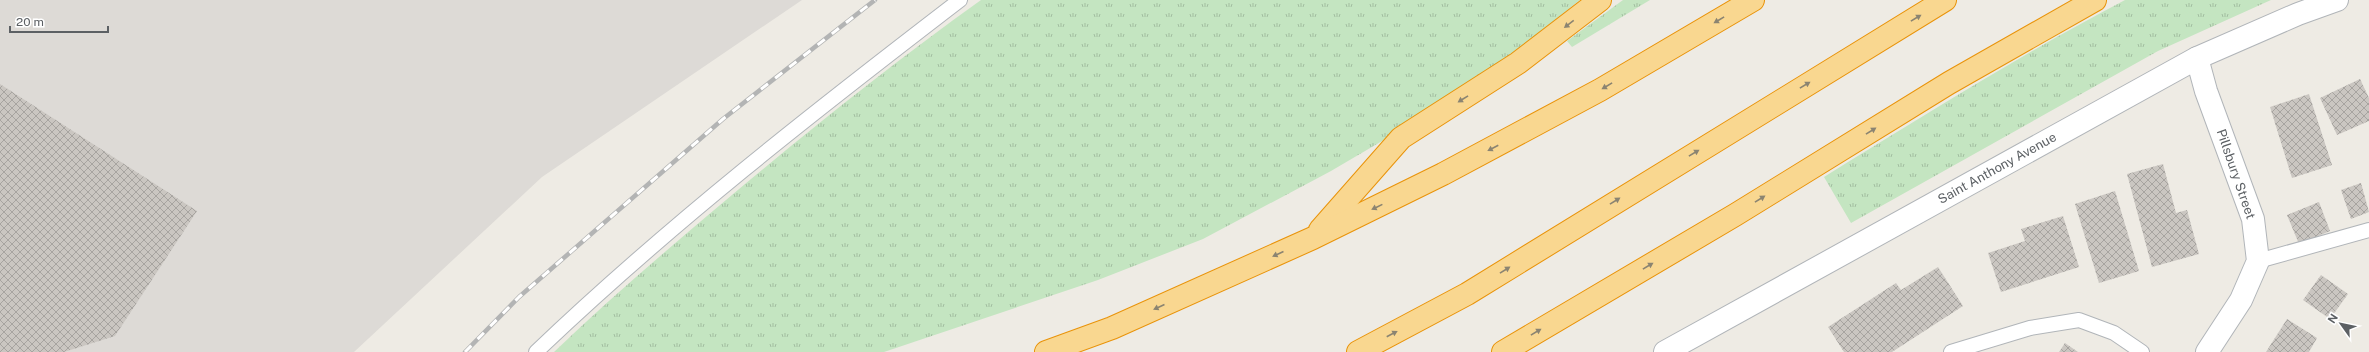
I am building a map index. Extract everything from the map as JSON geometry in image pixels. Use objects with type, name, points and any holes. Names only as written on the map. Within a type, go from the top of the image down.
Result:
[{"type":"highway","points":[[1313,238],[1400,138],[1518,63],[1600,0]]},
{"type":"highway","points":[[1046,352],[1112,328],[1313,238],[1515,136],[1600,90],[1753,0]]},
{"type":"highway","points":[[1358,352],[1467,294],[1945,0]]},
{"type":"highway","points":[[1503,352],[1735,215],[1949,83],[2095,0]]},
{"type":"street","name":"Saint Anthony Avenue","points":[[1665,352],[2198,58],[2298,14],[2337,0]]},
{"type":"street","name":"Pillsbury Street","points":[[2198,58],[2206,92],[2253,219],[2258,261]]},
{"type":"street","points":[[2207,352],[2240,300],[2258,261]]},
{"type":"lane","points":[[536,352],[607,285],[674,229],[821,107],[960,0]]},
{"type":"lane","points":[[2258,261],[2369,230]]},
{"type":"lane","points":[[1951,352],[2030,328],[2079,320],[2114,333],[2142,352]]},
{"type":"shaded area","points":[[0,0],[802,0],[542,177],[354,352],[0,352]]},
{"type":"green space","points":[[981,0],[1580,0],[1512,54],[1394,134],[1331,171],[1203,239],[1098,280],[884,352],[554,352],[639,274],[788,148],[852,97]]},
{"type":"green space","points":[[1623,0],[1650,0],[1572,47],[1567,41]]},
{"type":"green space","points":[[2125,0],[2271,0],[2158,51],[1851,223],[1824,177],[1936,108],[2048,42]]},
{"type":"building","points":[[2360,79],[2369,98],[2369,121],[2337,135],[2320,98]]},
{"type":"building","points":[[0,84],[197,211],[115,336],[64,352],[0,352]]},
{"type":"building","points":[[2309,94],[2332,165],[2292,178],[2270,107]]},
{"type":"building","points":[[2163,164],[2176,213],[2187,210],[2199,254],[2152,267],[2127,174]]},
{"type":"building","points":[[2361,183],[2369,212],[2351,219],[2341,190]]},
{"type":"building","points":[[2115,191],[2139,271],[2099,283],[2075,204]]},
{"type":"building","points":[[2319,202],[2330,231],[2299,244],[2287,215]]},
{"type":"building","points":[[2063,216],[2079,267],[2001,292],[1988,253],[2025,241],[2021,229]]},
{"type":"building","points":[[1938,267],[1963,306],[1892,352],[1844,352],[1828,327],[1896,283],[1901,290]]},
{"type":"building","points":[[2321,275],[2348,294],[2330,319],[2303,300]]},
{"type":"building","points":[[2287,319],[2317,338],[2309,352],[2266,352]]},
{"type":"building","points":[[2065,343],[2078,352],[2059,352]]},
{"type":"railway","points":[[465,352],[519,297],[723,119],[875,0]]}]
